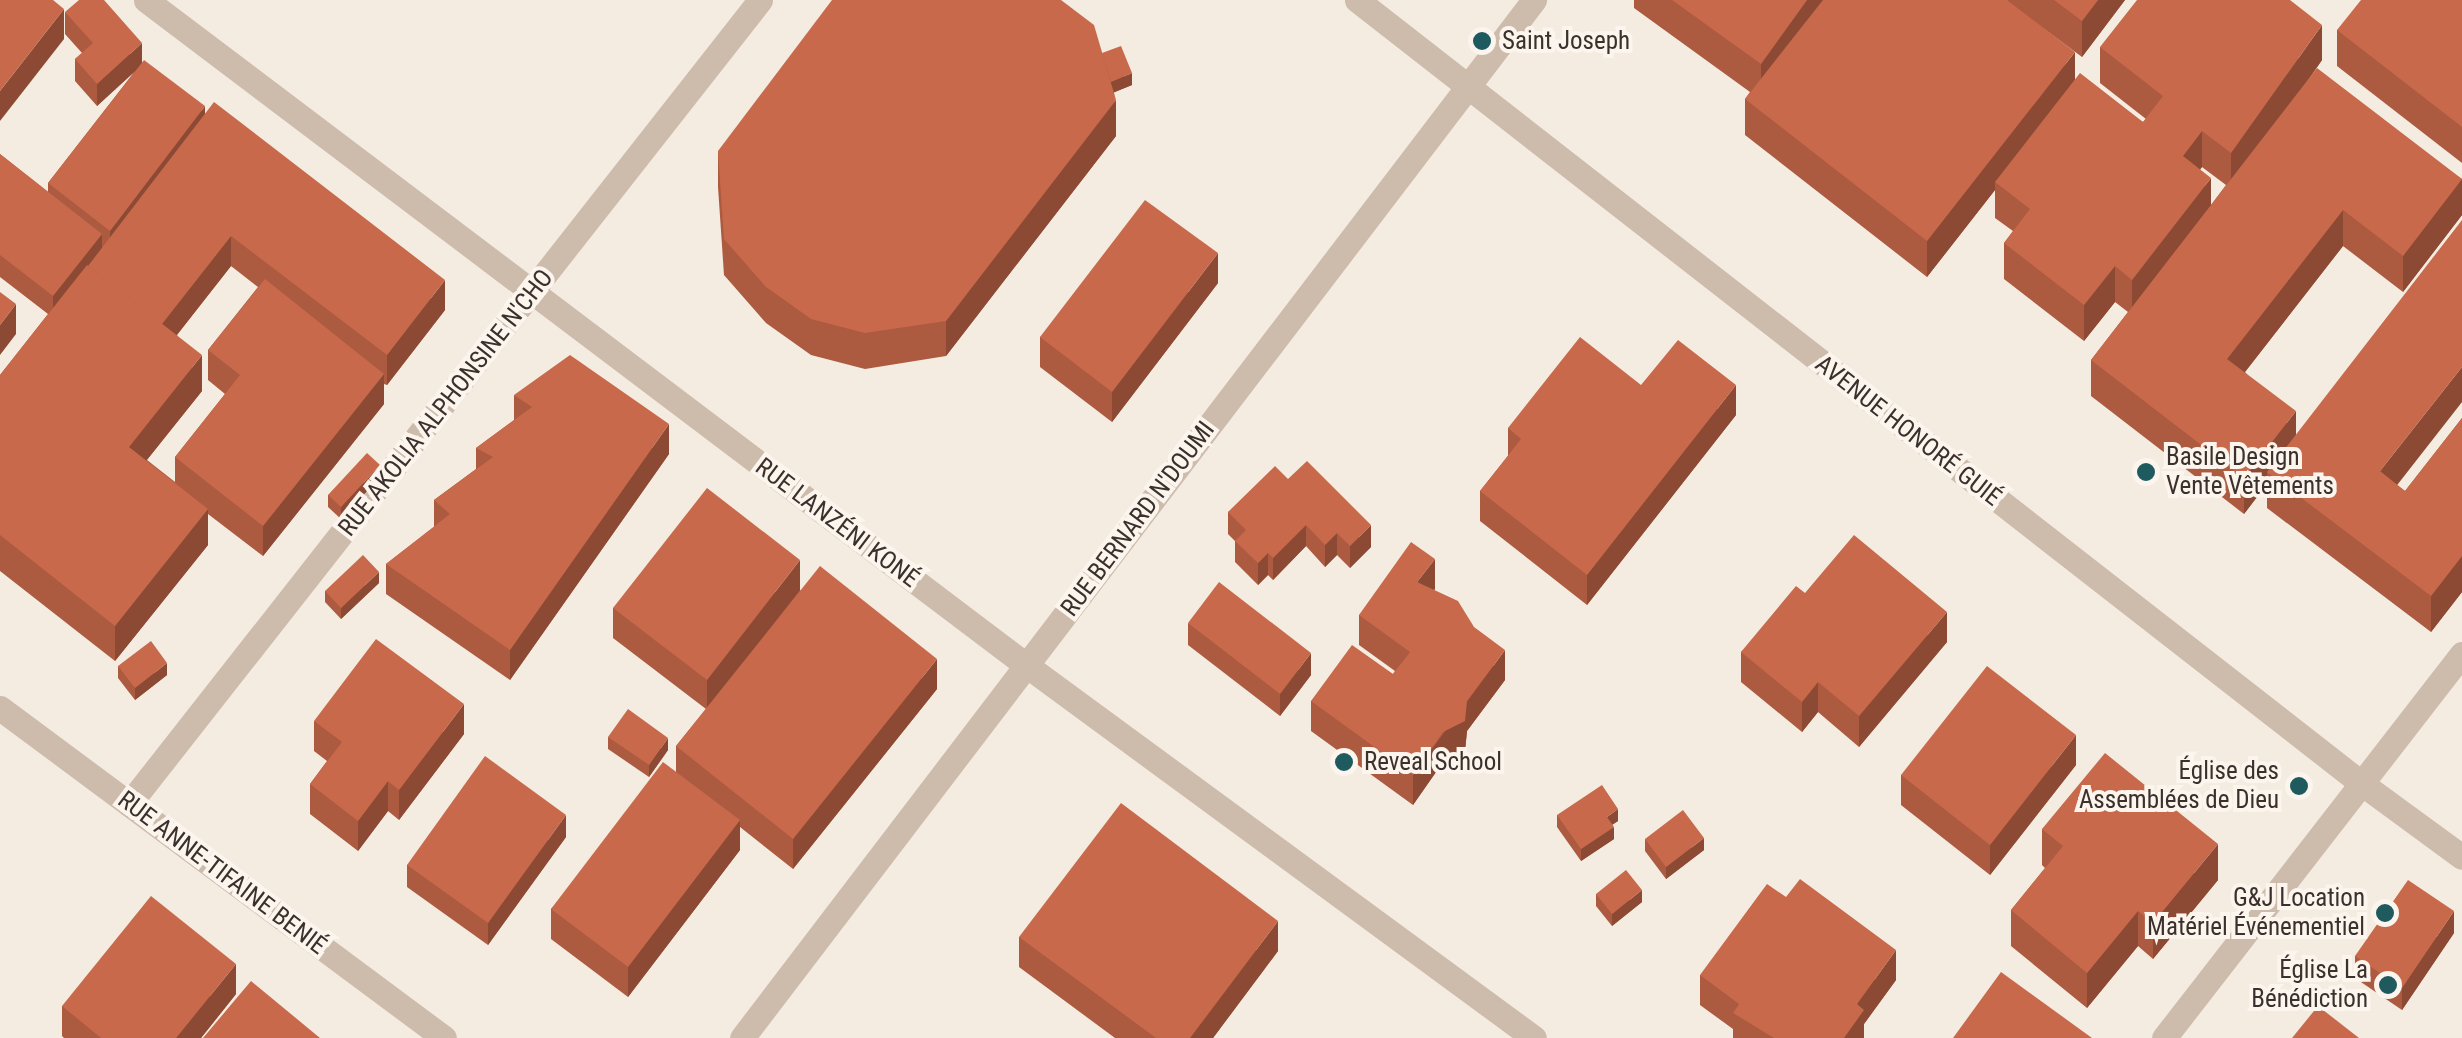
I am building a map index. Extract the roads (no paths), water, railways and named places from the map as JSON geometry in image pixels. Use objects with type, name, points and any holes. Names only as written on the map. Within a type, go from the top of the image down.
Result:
[{"type":"street","name":"RUE LANZÉNI KONÉ","points":[[146,0],[1026,665],[1534,1038]]},
{"type":"street","name":"RUE AKOLIA ALPHONSINE N'CHO","points":[[130,804],[760,0]]},
{"type":"street","name":"AVENUE HONORÉ GUIÉ","points":[[1358,0],[2361,783],[2462,857]]},
{"type":"street","name":"RUE BERNARD N'DOUMI","points":[[742,1038],[1534,0]]},
{"type":"street","points":[[2164,1038],[2462,654]]},
{"type":"street","name":"RUE ANNE-TIFAINE BENIÉ","points":[[0,708],[444,1038]]},
{"type":"place","name":"Saint Joseph","points":[[1482,41]]},
{"type":"place","name":"Basile Design Vente Vêtements","points":[[2146,472]]},
{"type":"place","name":"Reveal School","points":[[1344,762]]},
{"type":"place","name":"Église des Assemblées de Dieu","points":[[2299,786]]},
{"type":"place","name":"G&J Location Matériel Événementiel","points":[[2385,913]]},
{"type":"place","name":"Église La Bénédiction","points":[[2388,985]]}]
